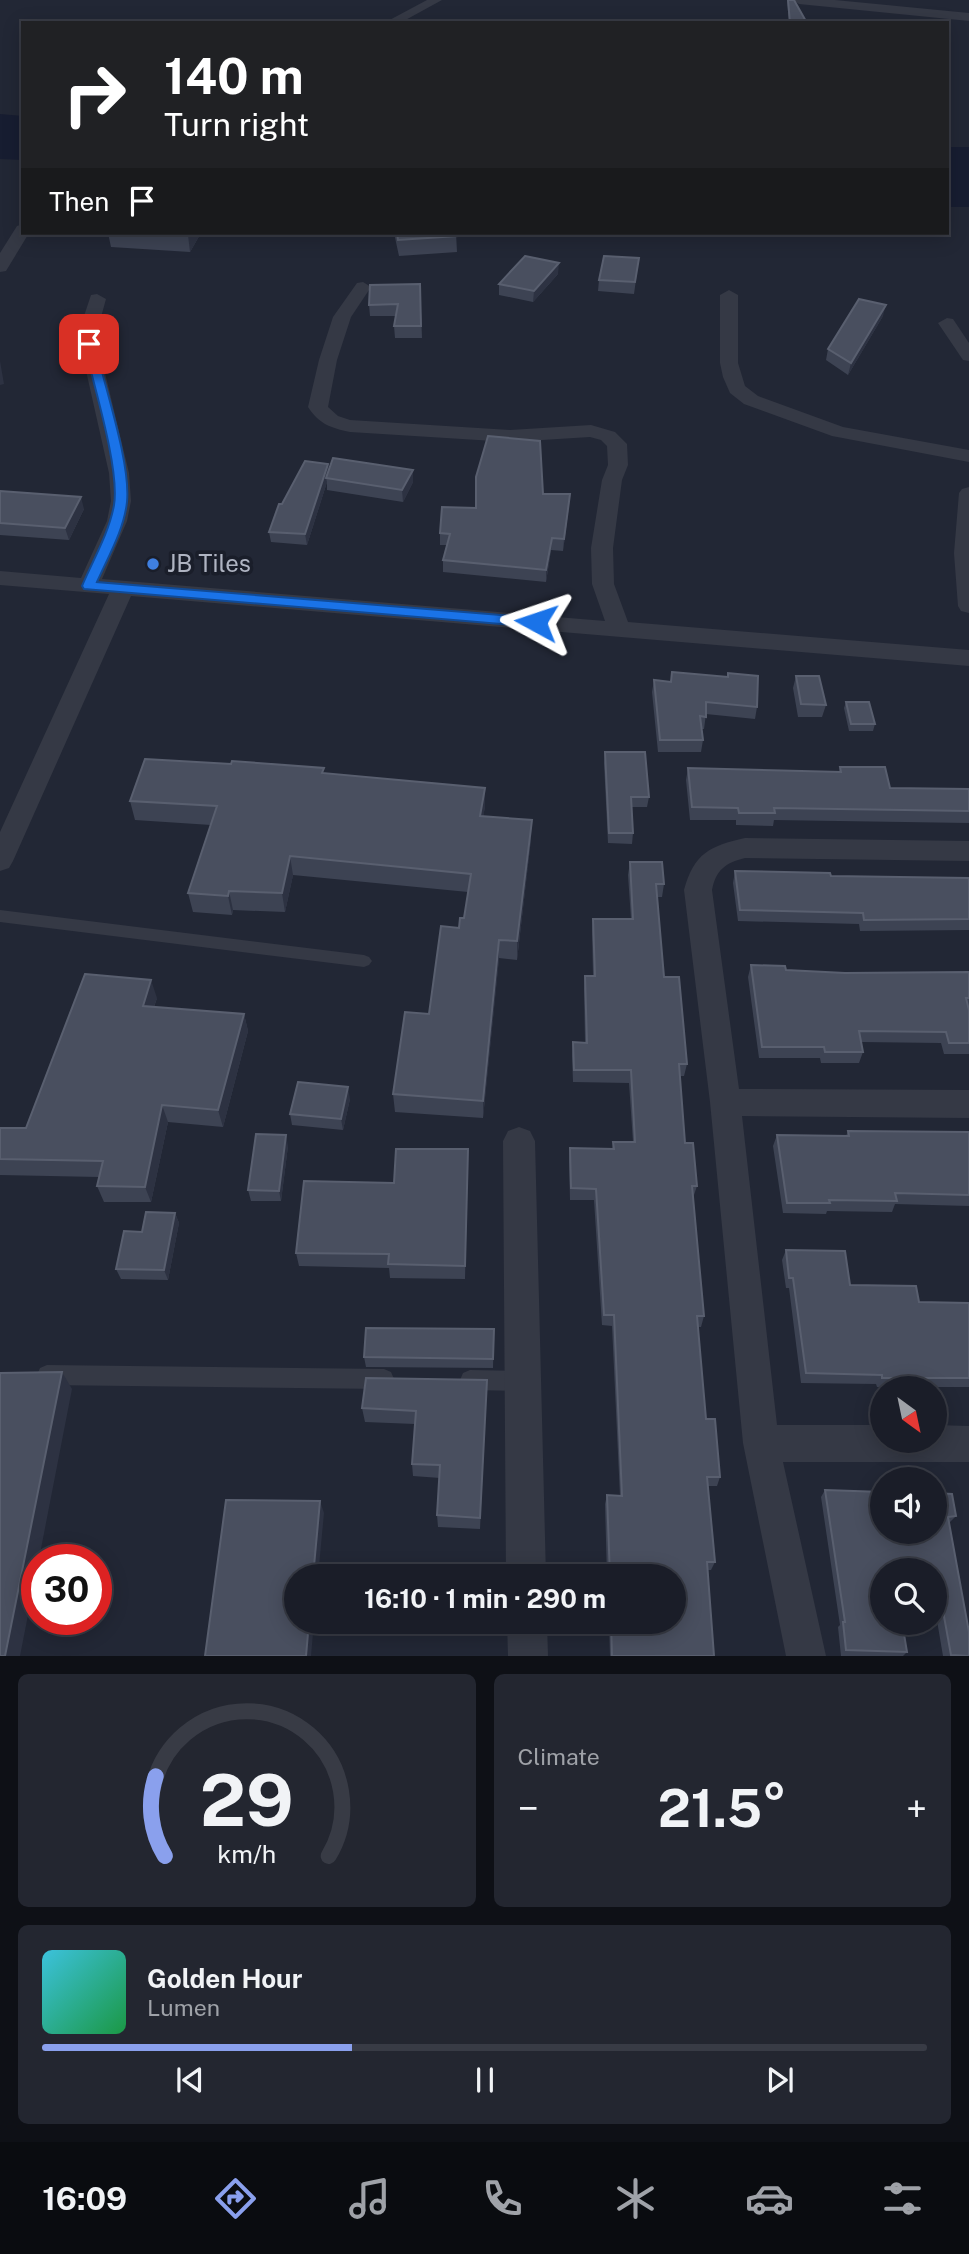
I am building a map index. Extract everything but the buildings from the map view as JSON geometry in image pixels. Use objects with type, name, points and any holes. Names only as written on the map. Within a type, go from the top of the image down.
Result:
[{"type":"street","points":[[394,21],[436,0]]},
{"type":"street","points":[[799,0],[969,18]]},
{"type":"street","points":[[0,267],[21,232]]},
{"type":"street","points":[[363,288],[342,317],[328,360],[318,407],[322,415],[334,422],[350,426],[510,436],[591,431],[608,436],[617,444],[618,465],[612,480],[602,548],[603,584],[619,629]]},
{"type":"street","points":[[729,295],[729,363],[737,389],[744,396],[839,432],[969,456]]},
{"type":"street","points":[[88,586],[117,521],[121,501],[119,473],[89,344],[91,315],[97,299]]},
{"type":"street","points":[[947,323],[969,356]]},
{"type":"street","points":[[969,493],[965,553],[969,606]]},
{"type":"street","points":[[0,578],[969,658]]},
{"type":"street","points":[[0,861],[123,588]]},
{"type":"street","points":[[806,1656],[761,1443],[725,1102],[698,890],[702,872],[710,860],[726,852],[745,848],[969,851]]},
{"type":"street","points":[[725,1102],[969,1104]]},
{"type":"street","points":[[519,1142],[526,1564]]},
{"type":"street","points":[[761,1443],[969,1444]]},
{"type":"street","points":[[527,1634],[528,1656]]},
{"type":"lane","points":[[0,916],[364,961]]},
{"type":"lane","points":[[27,1375],[398,1379]]},
{"type":"lane","points":[[454,1380],[523,1381]]},
{"type":"water","points":[[0,114],[21,116],[21,160],[0,159]]},
{"type":"water","points":[[949,147],[969,147],[969,207],[949,207]]},
{"type":"place","name":"JB Tiles","points":[[153,564]]},
{"type":"route","points":[[89,344],[119,473],[121,501],[117,521],[88,586],[536,622]]}]
